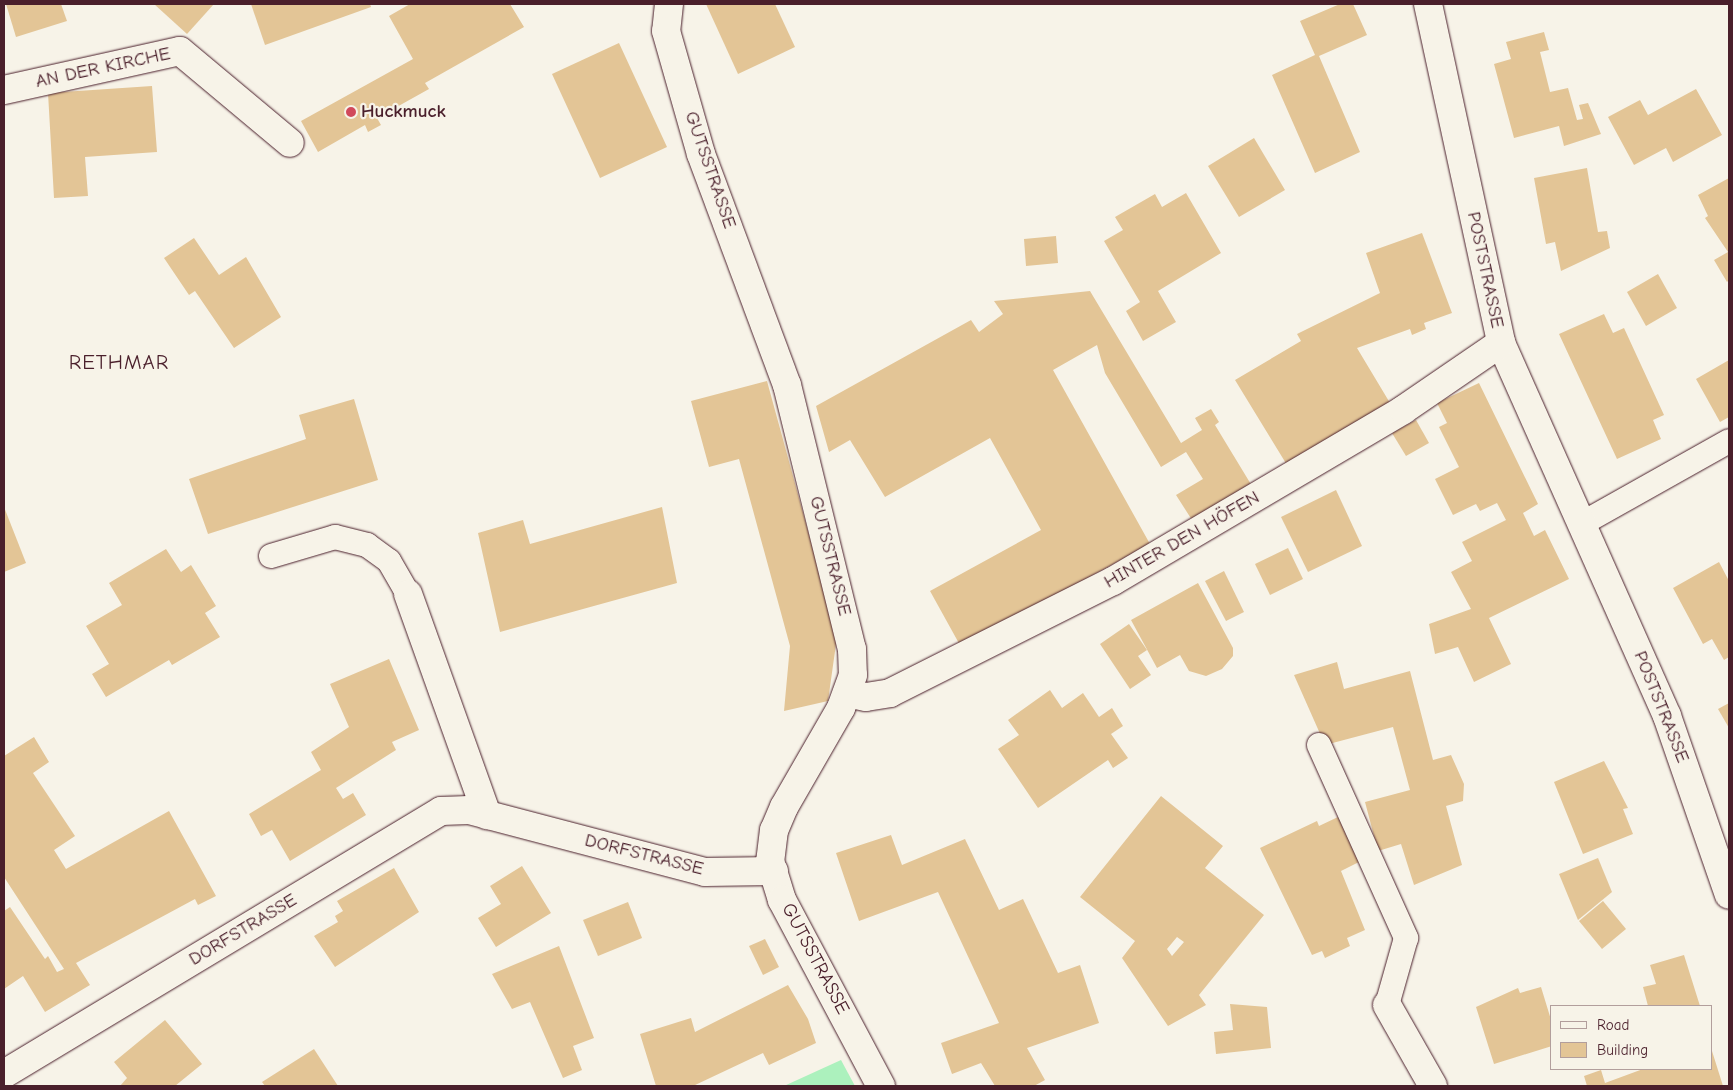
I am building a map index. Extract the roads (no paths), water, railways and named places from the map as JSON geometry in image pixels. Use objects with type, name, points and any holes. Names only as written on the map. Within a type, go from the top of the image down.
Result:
[{"type":"street","name":"GUTSSTRASSE","points":[[669,4],[666,31],[701,154],[787,385],[852,650],[853,675],[847,693],[774,830],[774,871],[782,900],[881,1086]]},
{"type":"street","name":"POSTSTRASSE","points":[[1428,4],[1501,343],[1583,522],[1667,716],[1729,895]]},
{"type":"street","name":"AN DER KIRCHE","points":[[4,90],[180,51],[290,143]]},
{"type":"street","name":"HINTER DEN HÖFEN","points":[[847,693],[866,697],[890,693],[1096,590],[1403,410],[1501,343]]},
{"type":"street","points":[[408,594],[487,815]]},
{"type":"street","name":"DORFSTRASSE","points":[[4,1074],[441,811],[487,815],[705,872],[774,871]]},
{"type":"street","points":[[1387,1005],[1433,1086]]},
{"type":"lane","points":[[1583,522],[1729,441]]},
{"type":"lane","points":[[271,556],[335,537],[367,545],[389,561],[408,594]]},
{"type":"lane","points":[[1319,745],[1406,938],[1387,1005]]},
{"type":"place","name":"Huckmuck","points":[[351,112]]},
{"type":"district","name":"RETHMAR","points":[[119,362]]}]
